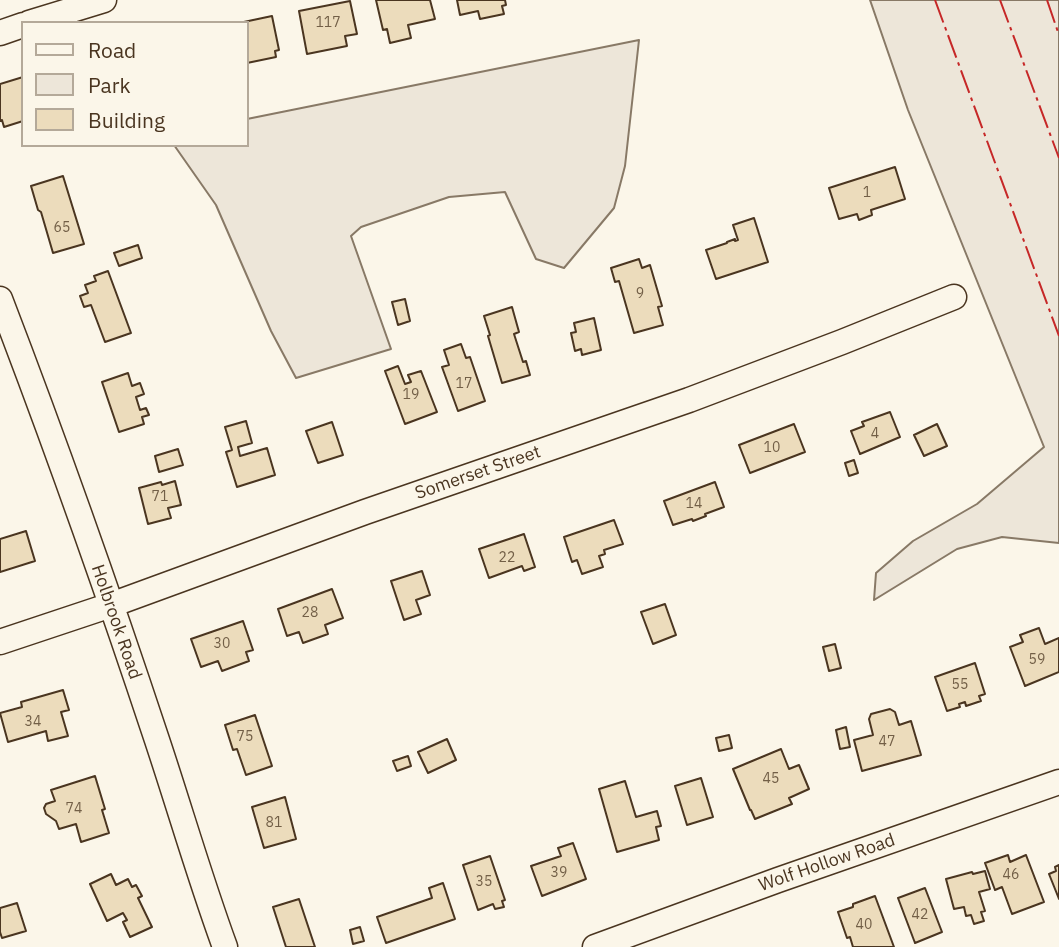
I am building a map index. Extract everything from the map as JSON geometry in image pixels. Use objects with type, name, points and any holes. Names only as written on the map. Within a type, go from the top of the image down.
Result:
[{"type":"street","points":[[36,21],[104,0]]},
{"type":"street","points":[[0,33],[21,26]]},
{"type":"street","name":"Somerset Street","points":[[0,642],[111,606],[365,512],[689,400],[954,297]]},
{"type":"street","name":"Holbrook Road","points":[[0,299],[51,433],[225,947]]},
{"type":"street","name":"Wolf Hollow Road","points":[[595,947],[1059,782]]},
{"type":"green space","points":[[870,0],[1059,0],[1059,543],[1002,537],[957,549],[874,600],[876,573],[913,541],[977,504],[1044,447],[908,110]]},
{"type":"green space","points":[[639,40],[625,166],[614,208],[564,268],[536,259],[505,192],[449,197],[361,227],[351,236],[391,349],[296,378],[271,331],[216,205],[175,147],[248,147],[248,119]]},
{"type":"building","points":[[376,0],[430,0],[435,19],[408,25],[411,38],[390,43],[387,29],[383,30]]},
{"type":"building","points":[[457,0],[505,0],[506,5],[502,6],[504,14],[480,19],[478,11],[460,15]]},
{"type":"building","points":[[350,1],[357,34],[345,36],[347,46],[307,54],[299,11]]},
{"type":"building","points":[[272,16],[279,50],[275,51],[276,57],[248,63],[248,21]]},
{"type":"building","points":[[21,78],[21,122],[4,127],[2,120],[0,121],[0,84]]},
{"type":"building","points":[[895,167],[905,199],[871,210],[872,215],[859,220],[857,214],[839,219],[829,188]]},
{"type":"building","points":[[63,176],[84,244],[53,253],[31,186]]},
{"type":"building","points":[[754,218],[768,262],[716,279],[706,250],[738,240],[733,225]]},
{"type":"building","points":[[138,245],[142,258],[119,266],[114,253]]},
{"type":"building","points":[[639,259],[642,268],[650,265],[662,306],[658,307],[663,325],[634,333],[619,281],[615,282],[611,268]]},
{"type":"building","points":[[108,271],[131,333],[105,342],[91,305],[84,307],[80,296],[88,293],[85,285],[96,281],[94,276]]},
{"type":"building","points":[[405,299],[410,321],[398,325],[392,302]]},
{"type":"building","points":[[512,307],[519,332],[514,334],[530,375],[502,383],[484,316]]},
{"type":"building","points":[[594,318],[601,350],[582,355],[581,349],[575,351],[571,333],[576,332],[574,323]]},
{"type":"building","points":[[461,344],[466,358],[470,357],[485,401],[458,411],[442,367],[449,365],[444,350]]},
{"type":"building","points":[[398,366],[405,384],[411,382],[408,375],[421,371],[437,412],[405,424],[385,371]]},
{"type":"building","points":[[128,373],[132,386],[140,383],[144,394],[136,397],[140,410],[146,408],[149,415],[142,417],[144,424],[119,432],[102,382]]},
{"type":"building","points":[[890,412],[900,437],[860,454],[851,431],[864,426],[862,422]]},
{"type":"building","points":[[246,421],[252,443],[238,447],[240,456],[267,448],[275,475],[237,487],[226,452],[232,450],[225,427]]},
{"type":"building","points":[[332,422],[343,455],[318,463],[306,431]]},
{"type":"building","points":[[794,424],[805,452],[750,473],[739,445]]},
{"type":"building","points":[[937,424],[947,446],[924,456],[914,435]]},
{"type":"building","points":[[178,449],[183,465],[159,472],[155,456]]},
{"type":"building","points":[[854,460],[858,473],[849,476],[845,463]]},
{"type":"building","points":[[175,481],[181,505],[168,508],[171,518],[148,524],[139,488]]},
{"type":"building","points":[[715,482],[724,507],[693,521],[692,519],[673,525],[664,501]]},
{"type":"building","points":[[614,520],[623,544],[604,550],[605,554],[599,556],[603,567],[582,574],[577,560],[572,562],[564,537]]},
{"type":"building","points":[[26,531],[35,561],[0,572],[0,539]]},
{"type":"building","points":[[524,534],[535,567],[524,571],[522,566],[489,578],[479,549]]},
{"type":"building","points":[[422,571],[430,595],[416,600],[421,614],[404,620],[391,581]]},
{"type":"building","points":[[332,589],[343,618],[325,625],[328,634],[303,643],[299,632],[287,636],[278,609]]},
{"type":"building","points":[[665,604],[676,635],[653,644],[641,612]]},
{"type":"building","points":[[243,621],[253,650],[246,652],[249,661],[222,671],[218,661],[201,667],[191,639]]},
{"type":"building","points":[[1039,628],[1045,644],[1059,638],[1059,672],[1025,686],[1010,647],[1023,642],[1020,635]]},
{"type":"building","points":[[835,644],[841,668],[829,671],[823,647]]},
{"type":"building","points":[[975,663],[985,694],[979,696],[981,701],[966,706],[965,702],[959,704],[960,707],[947,711],[935,677]]},
{"type":"building","points":[[63,690],[69,710],[61,712],[68,736],[48,741],[46,731],[8,742],[0,713],[22,707],[21,702]]},
{"type":"building","points":[[890,709],[895,712],[899,725],[911,721],[921,755],[862,771],[854,740],[873,735],[869,719],[871,714]]},
{"type":"building","points":[[255,715],[272,766],[246,775],[237,749],[233,750],[225,725]]},
{"type":"building","points":[[846,727],[850,747],[840,749],[836,730]]},
{"type":"building","points":[[729,735],[732,748],[719,751],[716,738]]},
{"type":"building","points":[[447,739],[456,760],[428,773],[418,752]]},
{"type":"building","points":[[781,749],[789,769],[799,765],[809,789],[789,798],[792,804],[755,819],[733,769]]},
{"type":"building","points":[[408,756],[411,766],[397,771],[393,761]]},
{"type":"building","points":[[95,776],[109,833],[81,842],[76,824],[59,829],[56,821],[46,814],[44,808],[46,804],[55,801],[51,790]]},
{"type":"building","points":[[701,778],[713,817],[687,825],[675,786]]},
{"type":"building","points":[[625,781],[636,817],[657,811],[661,826],[656,827],[659,840],[617,852],[599,789]]},
{"type":"building","points":[[285,797],[296,839],[264,848],[252,807]]},
{"type":"building","points":[[573,843],[586,879],[542,896],[531,866],[561,856],[558,848]]},
{"type":"building","points":[[1008,855],[1010,862],[1026,855],[1044,902],[1012,914],[1002,887],[995,890],[985,863]]},
{"type":"building","points":[[490,856],[505,900],[502,901],[504,907],[495,909],[493,904],[478,910],[463,865]]},
{"type":"building","points":[[1059,865],[1059,899],[1049,874],[1056,871],[1055,867]]},
{"type":"building","points":[[985,871],[990,889],[979,892],[985,911],[981,912],[984,921],[974,924],[971,915],[966,916],[964,907],[954,909],[946,879]]},
{"type":"building","points":[[111,874],[116,885],[128,879],[132,887],[136,885],[142,896],[138,898],[152,927],[130,937],[123,922],[127,920],[123,913],[107,921],[90,884]]},
{"type":"building","points":[[443,883],[455,919],[386,943],[377,917],[432,898],[429,888]]},
{"type":"building","points":[[925,888],[942,932],[915,943],[898,898]]},
{"type":"building","points":[[875,896],[894,947],[853,947],[838,912]]},
{"type":"building","points":[[299,899],[315,947],[286,947],[273,907]]},
{"type":"building","points":[[17,903],[26,931],[2,938],[0,908]]},
{"type":"building","points":[[360,927],[364,941],[353,944],[350,930]]},
{"type":"power","points":[[935,0],[1059,336]]},
{"type":"power","points":[[1000,0],[1059,158]]},
{"type":"power","points":[[1047,0],[1059,35]]}]
